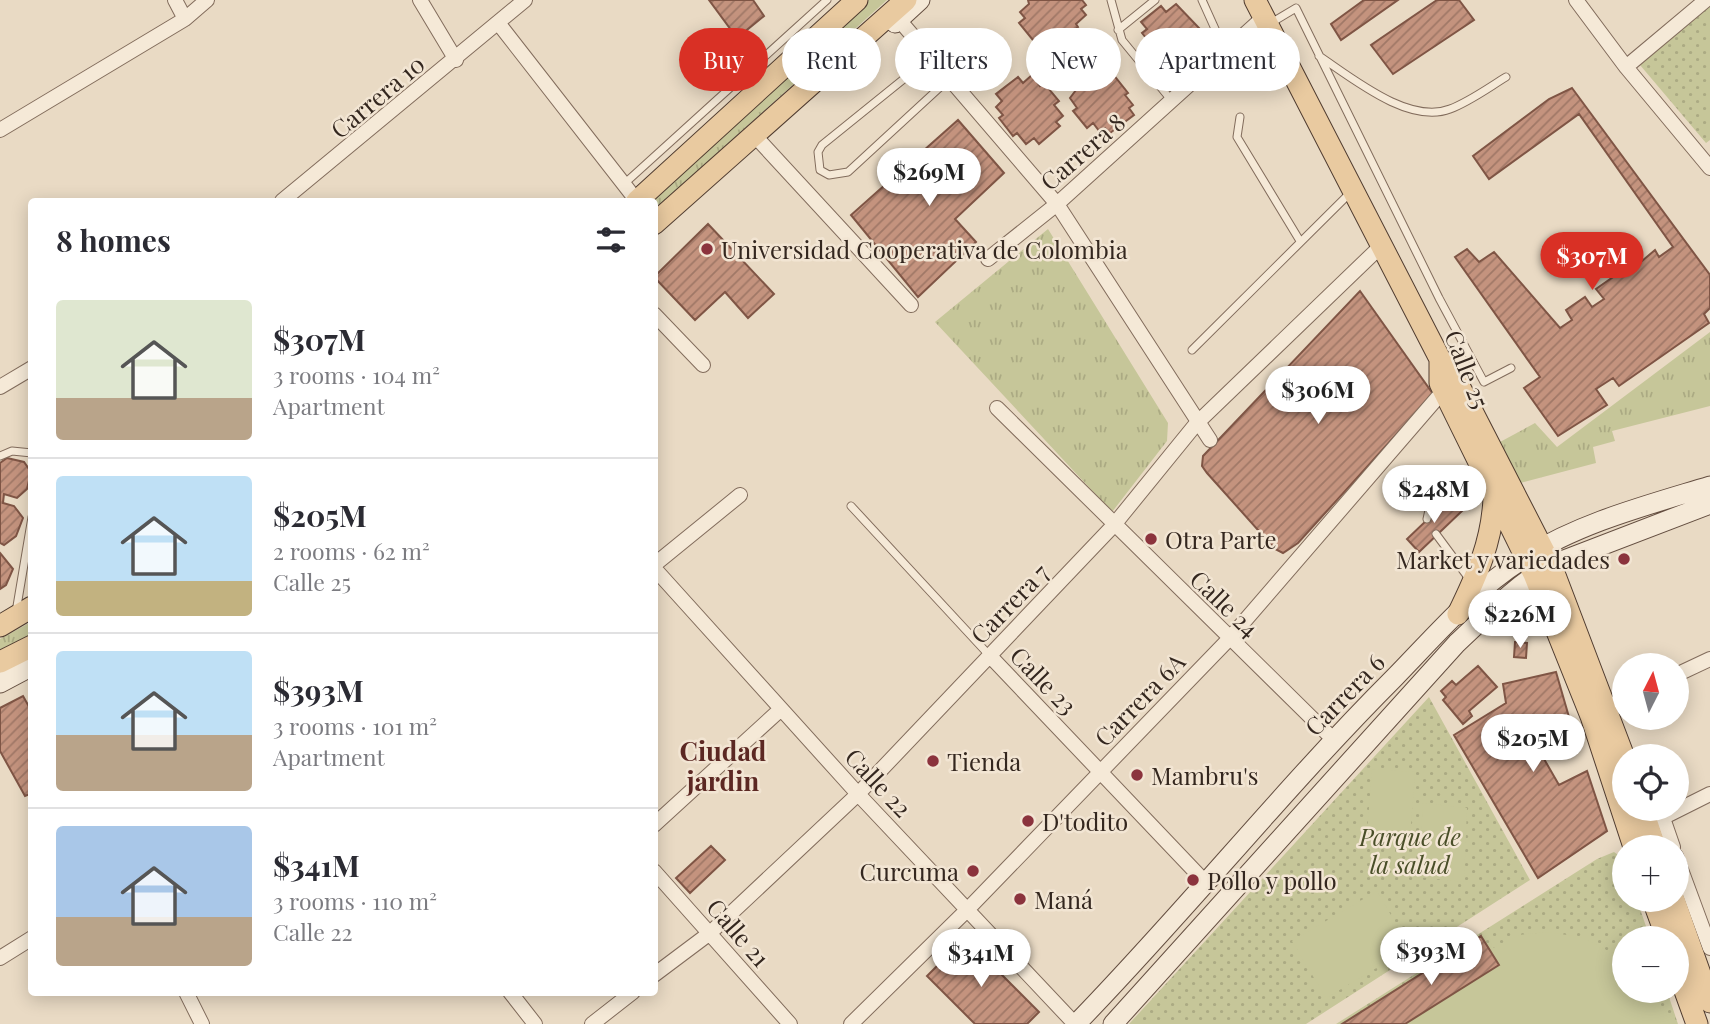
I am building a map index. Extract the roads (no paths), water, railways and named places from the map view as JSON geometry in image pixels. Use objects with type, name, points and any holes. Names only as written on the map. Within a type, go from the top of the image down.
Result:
[{"type":"main road","points":[[640,198],[858,0]]},
{"type":"main road","points":[[658,232],[900,11],[920,0]]},
{"type":"main road","name":"Calle 25","points":[[1262,14],[1440,359],[1440,383],[1494,496],[1538,561],[1552,619],[1591,716],[1630,835]]},
{"type":"main road","points":[[658,221],[758,138]]},
{"type":"main road","points":[[1440,359],[1454,376],[1538,561],[1612,696]]},
{"type":"main road","name":"Carrera 6","points":[[1113,1024],[1457,643],[1496,607],[1538,561],[1629,510],[1710,486]]},
{"type":"main road","points":[[1458,614],[1489,542],[1494,496]]},
{"type":"main road","name":"Carrera 6","points":[[1076,1024],[1207,884],[1333,739],[1493,580],[1538,561],[1710,504]]},
{"type":"main road","points":[[1496,607],[1531,609],[1552,619]]},
{"type":"main road","points":[[0,662],[28,648]]},
{"type":"main road","points":[[0,683],[28,672]]},
{"type":"main road","points":[[1678,912],[1710,1002]]},
{"type":"main road","points":[[1689,1002],[1697,1024]]},
{"type":"street","points":[[174,0],[185,19]]},
{"type":"street","points":[[0,130],[185,19],[207,0]]},
{"type":"street","points":[[420,0],[456,60]]},
{"type":"street","name":"Carrera 10","points":[[286,198],[456,60],[525,0]]},
{"type":"street","points":[[1576,0],[1626,67],[1710,168]]},
{"type":"street","points":[[1626,67],[1706,0]]},
{"type":"street","points":[[900,11],[911,28]]},
{"type":"street","name":"Carrera 8","points":[[1248,28],[1262,14]]},
{"type":"street","points":[[499,24],[635,198]]},
{"type":"street","points":[[960,91],[1057,204],[1196,424],[1210,440]]},
{"type":"street","name":"Carrera 8","points":[[988,259],[1057,204],[1183,91]]},
{"type":"street","points":[[758,138],[911,305]]},
{"type":"street","name":"Carrera 7","points":[[658,972],[709,933],[858,794],[1113,526],[1196,424],[1381,246]]},
{"type":"street","points":[[658,318],[703,365]]},
{"type":"street","points":[[0,387],[28,370]]},
{"type":"street","name":"Carrera 6A","points":[[851,1024],[968,910],[1229,639],[1444,390]]},
{"type":"street","name":"Calle 24","points":[[997,408],[1113,526],[1333,739]]},
{"type":"street","points":[[658,564],[740,495]]},
{"type":"street","name":"Calle 22","points":[[658,571],[858,794],[1076,1024]]},
{"type":"street","name":"Calle 23","points":[[990,656],[1207,884]]},
{"type":"street","points":[[1689,669],[1710,659]]},
{"type":"street","points":[[658,821],[781,709]]},
{"type":"street","points":[[1689,802],[1710,794]]},
{"type":"street","name":"Calle 21","points":[[658,876],[790,1024]]},
{"type":"street","points":[[1689,891],[1710,948]]},
{"type":"street","points":[[0,958],[28,941]]},
{"type":"street","points":[[188,996],[202,1024]]},
{"type":"street","points":[[513,996],[535,1024]]},
{"type":"street","points":[[592,1024],[628,996]]},
{"type":"lane","points":[[624,184],[827,0]]},
{"type":"lane","points":[[1111,0],[1118,28]]},
{"type":"lane","points":[[1120,28],[1155,0]]},
{"type":"lane","points":[[1202,0],[1215,28]]},
{"type":"lane","points":[[1292,0],[1484,382],[1511,368]]},
{"type":"lane","points":[[1262,14],[1296,8]]},
{"type":"lane","points":[[1121,36],[1130,52],[1172,101]]},
{"type":"lane","points":[[1318,56],[1387,100],[1425,114],[1450,110],[1506,77]]},
{"type":"lane","points":[[895,86],[822,145],[818,152],[820,170],[829,175],[848,172],[935,91]]},
{"type":"lane","points":[[1240,117],[1237,137],[1300,241]]},
{"type":"lane","points":[[1192,350],[1353,190]]},
{"type":"lane","points":[[0,456],[12,451],[28,453]]},
{"type":"lane","points":[[1427,519],[1429,510],[1479,464]]},
{"type":"lane","name":"Calle 23","points":[[851,506],[990,656]]},
{"type":"lane","points":[[16,617],[28,534]]},
{"type":"lane","points":[[1436,534],[1473,584]]},
{"type":"place","name":"Universidad Cooperativa de Colombia","points":[[707,249]]},
{"type":"place","name":"Otra Parte","points":[[1151,539]]},
{"type":"place","name":"Market y variedades","points":[[1624,559]]},
{"type":"place","name":"Tienda","points":[[933,761]]},
{"type":"place","name":"Mambru's","points":[[1137,775]]},
{"type":"place","name":"D'todito","points":[[1028,821]]},
{"type":"place","name":"Curcuma","points":[[973,871]]},
{"type":"place","name":"Pollo y pollo","points":[[1193,880]]},
{"type":"place","name":"Maná","points":[[1020,899]]},
{"type":"district","name":"Ciudad jardin","points":[[723,765]]},
{"type":"park label","name":"Parque de la salud","points":[[1410,850]]}]
